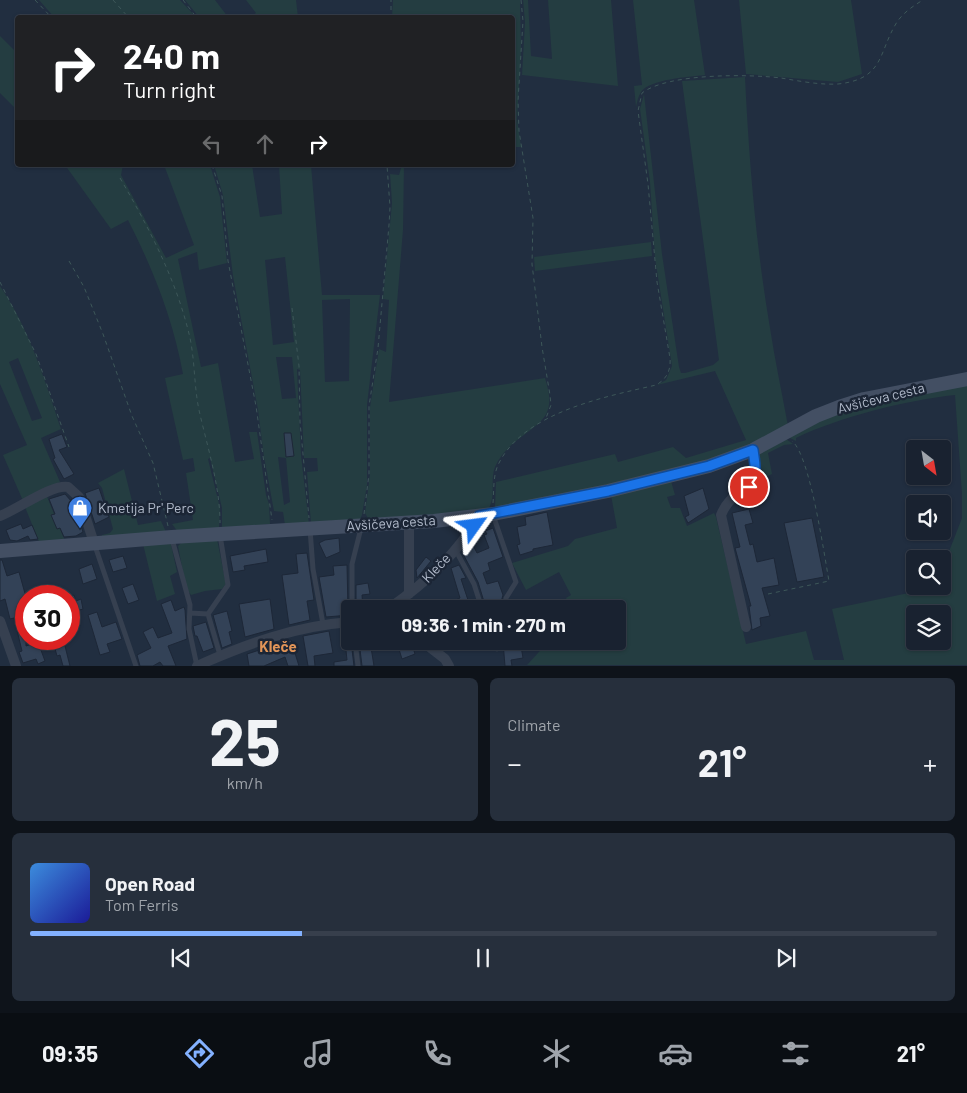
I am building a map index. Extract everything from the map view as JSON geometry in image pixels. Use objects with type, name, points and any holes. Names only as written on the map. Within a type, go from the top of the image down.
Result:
[{"type":"street","name":"Avšičeva cesta","points":[[0,551],[219,533],[409,522],[486,515],[655,480],[709,466],[753,450],[816,416],[864,399],[967,379]]},
{"type":"street","points":[[746,627],[721,515],[730,500],[749,487],[754,481],[756,469],[753,450]]},
{"type":"street","points":[[0,516],[26,505],[58,486],[68,487],[79,497],[94,543]]},
{"type":"street","name":"Kleče","points":[[401,600],[468,536],[486,515]]},
{"type":"street","name":"Kleče","points":[[408,600],[409,522]]},
{"type":"street","points":[[0,621],[16,666]]},
{"type":"street","points":[[197,666],[271,637],[323,624],[341,623]]},
{"type":"street","points":[[434,650],[445,658],[449,666]]},
{"type":"lane","points":[[486,515],[516,582],[506,600]]},
{"type":"lane","points":[[352,600],[352,564],[362,525]]},
{"type":"lane","points":[[310,528],[313,569],[323,624]]},
{"type":"lane","points":[[208,614],[228,585],[219,533]]},
{"type":"lane","points":[[172,537],[190,613],[189,629],[197,666]]},
{"type":"lane","points":[[94,543],[136,666]]},
{"type":"lane","points":[[454,549],[474,584],[479,600]]},
{"type":"lane","points":[[190,613],[208,614]]},
{"type":"lane","points":[[208,614],[220,656]]},
{"type":"lane","points":[[356,650],[358,666]]},
{"type":"path","points":[[35,0],[49,15]]},
{"type":"path","points":[[113,0],[126,15]]},
{"type":"path","points":[[183,0],[195,15]]},
{"type":"path","points":[[391,0],[391,15]]},
{"type":"path","points":[[521,0],[523,52],[518,119],[533,218],[532,264],[551,405],[546,418]]},
{"type":"path","points":[[486,515],[498,464],[513,445],[546,418],[569,409],[656,385],[662,382],[670,371],[670,358],[654,258],[648,184],[638,111],[642,93],[658,84],[705,77],[746,76],[838,84],[853,80],[871,71],[880,62],[896,23],[904,13],[923,0]]},
{"type":"path","points":[[213,167],[222,196],[228,261],[256,406],[262,457],[272,510],[272,531]]},
{"type":"path","points":[[362,525],[368,486],[369,406],[378,348],[389,225],[390,193],[386,167]]},
{"type":"path","points":[[120,178],[155,242],[185,320],[193,356],[196,398],[219,506],[219,533]]},
{"type":"path","points":[[70,261],[84,287],[104,334],[132,416],[153,463],[163,512],[172,537]]},
{"type":"path","points":[[0,282],[36,354],[69,447]]},
{"type":"path","points":[[292,308],[299,366],[300,422],[310,528]]},
{"type":"path","points":[[768,594],[829,581],[818,520],[799,449],[794,442],[780,435]]},
{"type":"green space","points":[[39,0],[180,0],[194,15],[52,15]]},
{"type":"green space","points":[[185,0],[215,0],[226,15],[197,15]]},
{"type":"green space","points":[[246,0],[296,0],[298,15],[253,15],[256,13]]},
{"type":"green space","points":[[393,0],[520,0],[521,51],[517,119],[521,147],[515,147],[515,15],[392,15]]},
{"type":"green space","points":[[523,0],[528,0],[531,56],[552,59],[548,0],[611,0],[618,86],[522,75],[525,22]]},
{"type":"green space","points":[[633,0],[694,0],[705,75],[670,79],[653,84],[641,92],[636,107],[634,86],[642,85]]},
{"type":"green space","points":[[739,0],[851,0],[862,74],[838,82],[746,74]]},
{"type":"green space","points":[[0,36],[15,51],[15,108],[0,93]]},
{"type":"green space","points":[[745,77],[757,235],[772,340],[788,426],[756,443],[699,465],[497,508],[495,506],[496,482],[615,454],[618,462],[673,447],[686,458],[746,440],[715,371],[657,385],[666,380],[672,366],[655,258],[650,182],[640,109],[644,94],[662,254],[679,367],[681,373],[685,373],[713,365],[719,360],[682,81]]},
{"type":"green space","points":[[66,167],[123,167],[121,175],[166,258],[194,245],[165,167],[211,167],[220,197],[227,263],[199,270],[197,252],[178,259],[201,367],[218,363],[235,462],[254,459],[249,432],[257,432],[269,504],[270,524],[222,529],[222,508],[210,458],[208,459],[220,508],[219,529],[178,532],[172,524],[193,520],[186,473],[195,471],[193,458],[183,460],[165,378],[183,374],[179,354],[168,314],[154,276],[128,220],[111,229]]},
{"type":"green space","points":[[215,167],[252,167],[260,217],[282,214],[279,167],[311,167],[322,295],[380,295],[367,405],[367,485],[362,515],[359,521],[311,524],[307,472],[318,471],[317,458],[304,458],[300,370],[297,369],[301,455],[309,524],[285,525],[283,512],[274,511],[258,410],[233,276],[223,195]],"holes":[[[285,257],[294,342],[273,345],[265,260]],[[350,299],[349,381],[325,382],[322,300]],[[276,357],[292,357],[296,398],[282,399]],[[278,457],[286,458],[290,502],[284,505]]]},
{"type":"green space","points":[[401,167],[404,167],[403,230],[389,402],[545,378],[549,403],[543,418],[514,442],[500,458],[495,467],[492,498],[489,508],[485,510],[369,520],[365,513],[370,474],[370,407],[379,349],[386,352],[389,300],[383,299],[392,203],[390,174],[399,175]]},
{"type":"green space","points":[[651,242],[652,256],[535,271],[534,257]]},
{"type":"green space","points":[[0,286],[20,319],[28,337],[61,429],[41,438],[60,482],[24,503],[3,455],[27,445],[0,384]],"holes":[[[18,358],[42,418],[32,421],[9,362]]]},
{"type":"green space","points":[[967,384],[967,665],[527,665],[541,650],[626,650],[626,600],[567,600],[566,598],[571,595],[559,572],[526,590],[512,563],[568,546],[575,539],[617,528],[611,495],[671,481],[675,495],[667,497],[671,508],[680,508],[687,526],[714,513],[716,517],[746,644],[806,631],[814,660],[844,660],[832,609],[906,594],[951,595],[950,550],[962,518],[955,395],[895,405],[853,416],[813,430],[796,438],[796,441],[786,436],[836,411]]},
{"type":"green space","points":[[786,439],[793,444],[784,445],[768,453],[772,474],[757,481],[759,474],[757,452]]},
{"type":"green space","points":[[124,469],[138,525],[161,521],[166,532],[102,538],[102,535],[110,533],[113,529],[102,488],[98,483]]},
{"type":"green space","points":[[46,494],[65,541],[40,544],[25,507]]},
{"type":"green space","points":[[217,539],[226,584],[222,589],[191,595],[186,588],[178,546],[183,541]]},
{"type":"green space","points":[[143,544],[171,544],[177,572],[170,576],[175,594],[157,601]]},
{"type":"building","points":[[284,433],[291,433],[294,456],[286,457]]},
{"type":"building","points":[[62,434],[67,447],[59,450],[74,474],[64,479],[53,459],[55,458],[49,439]]},
{"type":"building","points":[[99,488],[109,517],[95,524],[85,493]]},
{"type":"building","points":[[703,488],[709,509],[688,523],[685,517],[689,515],[684,496]]},
{"type":"building","points":[[65,494],[73,502],[83,532],[76,536],[64,537],[60,528],[57,529],[51,515],[55,514],[49,499]]},
{"type":"building","points":[[749,509],[753,523],[745,525],[750,545],[753,544],[757,562],[774,558],[779,585],[762,588],[770,616],[760,618],[761,626],[752,630],[749,606],[751,606],[735,548],[740,547],[732,513]]},
{"type":"building","points":[[547,512],[553,545],[533,549],[533,551],[520,555],[517,545],[520,544],[517,527],[526,525],[525,517]]},
{"type":"building","points":[[812,518],[824,577],[797,582],[784,523]]},
{"type":"building","points":[[21,524],[23,529],[32,525],[38,539],[30,540],[28,536],[17,541],[10,540],[6,530]]},
{"type":"building","points":[[493,528],[503,557],[488,563],[490,570],[483,573],[487,584],[498,581],[503,595],[502,600],[483,600],[478,582],[462,552],[473,545],[477,553],[489,548],[484,535],[487,534],[485,531]]},
{"type":"building","points":[[339,538],[340,552],[326,558],[319,543]]},
{"type":"building","points":[[266,549],[268,562],[244,566],[245,570],[233,572],[230,556]]},
{"type":"building","points":[[307,553],[314,600],[307,601],[310,620],[289,625],[282,575],[298,573],[296,554]]},
{"type":"building","points":[[123,556],[127,568],[113,572],[109,560]]},
{"type":"building","points":[[426,557],[431,561],[417,578],[416,570]]},
{"type":"building","points":[[0,560],[2,560],[7,576],[19,572],[23,585],[15,585],[15,622],[14,618],[10,619],[5,599],[0,601]]},
{"type":"building","points":[[92,564],[97,579],[83,584],[79,569]]},
{"type":"building","points":[[347,565],[348,600],[341,600],[341,616],[326,617],[319,577],[334,575],[333,566]]},
{"type":"building","points":[[459,565],[466,578],[461,579],[468,600],[455,600],[460,598],[451,568]]},
{"type":"building","points":[[368,583],[370,594],[362,595],[362,600],[356,600],[356,585]]},
{"type":"building","points":[[133,584],[139,600],[128,604],[122,588]]},
{"type":"building","points":[[81,599],[83,609],[80,610]]},
{"type":"building","points":[[270,599],[274,629],[245,637],[239,604]]},
{"type":"building","points":[[171,600],[175,611],[184,607],[185,610],[187,639],[168,646],[176,666],[163,666],[160,662],[153,666],[140,666],[137,655],[151,648],[143,632],[153,627],[158,638],[172,633],[161,604]]},
{"type":"building","points":[[227,611],[232,631],[229,632],[232,644],[222,648],[213,615]]},
{"type":"building","points":[[97,612],[102,627],[116,622],[122,639],[107,644],[110,652],[100,655],[88,615]]},
{"type":"building","points":[[206,622],[214,648],[203,652],[197,636],[195,636],[193,626]]},
{"type":"building","points":[[329,631],[333,653],[314,656],[315,666],[308,666],[303,636]]},
{"type":"building","points":[[291,640],[299,666],[288,666],[285,657],[264,666],[249,666],[247,654]]},
{"type":"building","points":[[41,650],[45,661],[38,664],[36,659],[23,663],[19,652]]},
{"type":"building","points":[[55,650],[66,650],[70,666],[63,666],[60,655],[57,656]]},
{"type":"building","points":[[346,650],[352,650],[354,666],[334,666],[334,662],[347,660]]},
{"type":"building","points":[[360,650],[371,650],[374,666],[362,666]]},
{"type":"building","points":[[399,650],[414,650],[415,654],[402,659]]},
{"type":"building","points":[[504,650],[522,650],[523,658],[511,660],[512,666],[505,666]]},
{"type":"place","name":"Kmetija Pr' Perc","points":[[80,529]]},
{"type":"district","name":"Kleče","points":[[278,647]]},
{"type":"route","points":[[474,526],[479,516],[608,491],[709,466],[753,450],[756,469],[754,481],[749,487]]}]
